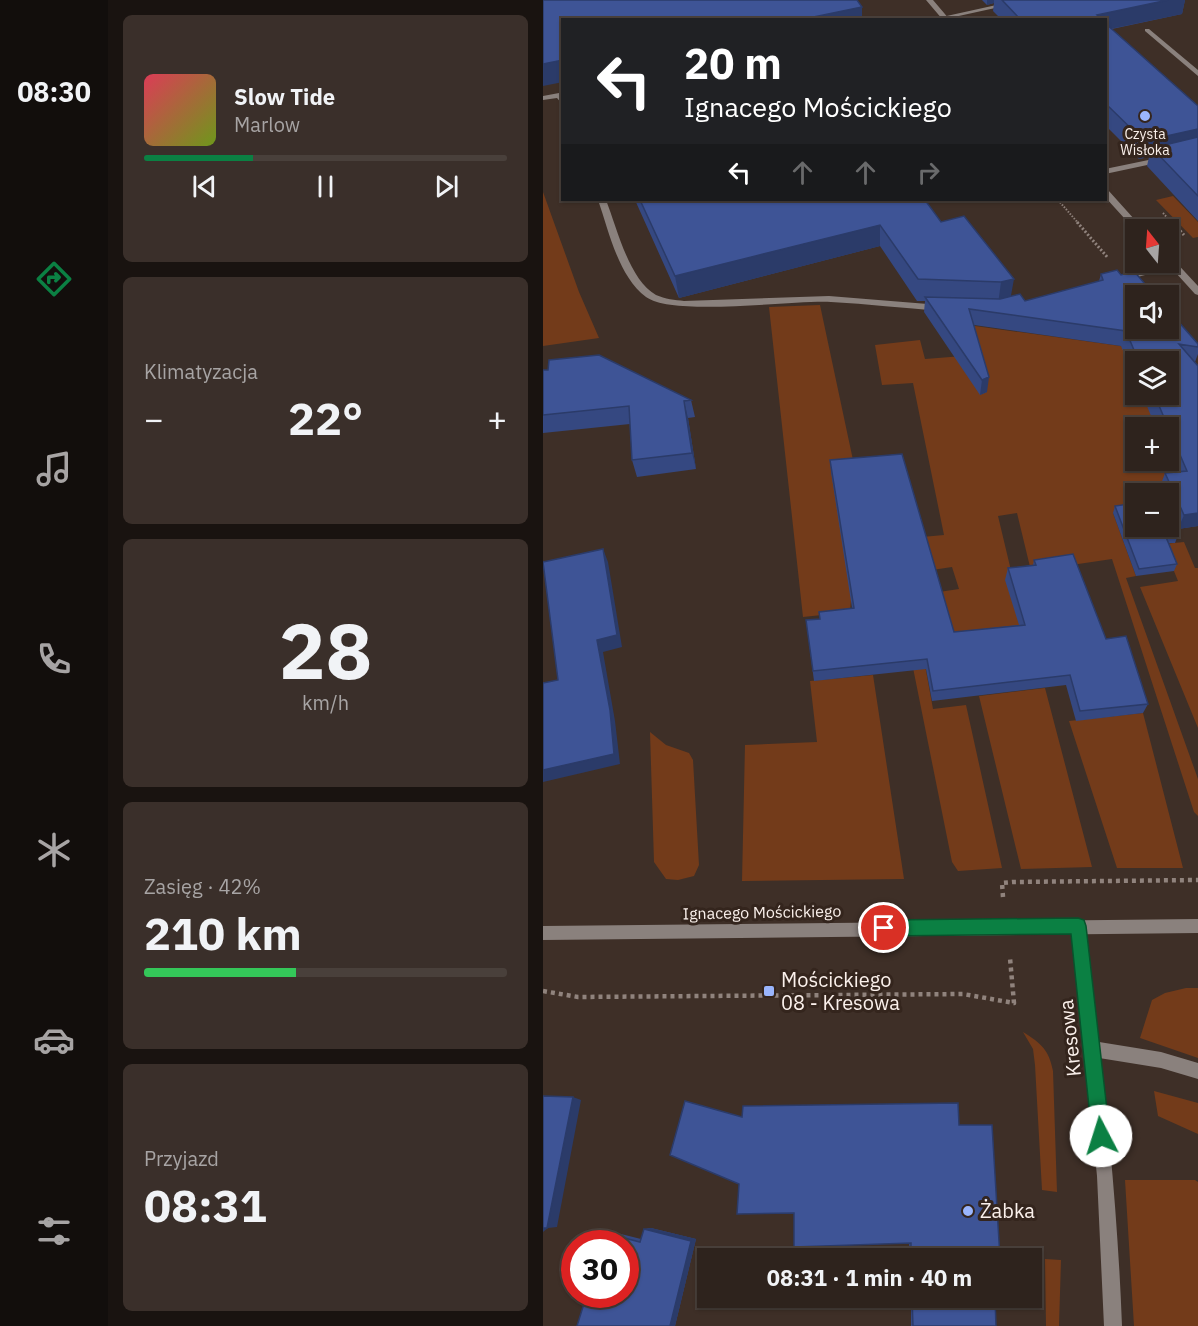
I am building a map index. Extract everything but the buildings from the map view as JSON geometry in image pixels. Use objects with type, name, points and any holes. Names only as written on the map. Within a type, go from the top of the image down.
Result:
[{"type":"street","points":[[929,0],[946,18],[1029,0]]},
{"type":"street","points":[[1147,30],[1198,74]]},
{"type":"street","points":[[543,98],[559,95],[561,99]]},
{"type":"street","points":[[1107,172],[1176,155]]},
{"type":"street","points":[[1107,194],[1130,219]]},
{"type":"street","points":[[602,201],[632,274],[649,295],[661,300],[684,304],[829,299],[948,308]]},
{"type":"street","points":[[1179,272],[1198,292]]},
{"type":"street","points":[[1110,281],[1137,273]]},
{"type":"street","name":"Kresowa","points":[[1078,926],[1093,1049],[1109,1225],[1113,1326]]},
{"type":"street","name":"Ignacego Mościckiego","points":[[543,933],[1198,926]]},
{"type":"street","points":[[1093,1049],[1161,1060],[1198,1071]]},
{"type":"path","points":[[1002,883],[1106,879],[1198,880]]},
{"type":"path","points":[[543,991],[578,997],[963,994],[1014,1003]]},
{"type":"shaded area","points":[[543,192],[579,292],[599,338],[543,346]]},
{"type":"shaded area","points":[[1173,196],[1198,222],[1198,237],[1193,238],[1179,224],[1179,219],[1174,219],[1156,200]]},
{"type":"shaded area","points":[[820,305],[873,554],[851,600],[850,612],[803,617],[769,307]]},
{"type":"shaded area","points":[[968,325],[1135,348],[1138,351],[1125,351],[1125,405],[1173,405],[1198,443],[1179,469],[1179,417],[1125,417],[1125,471],[1178,471],[1169,483],[1125,483],[1125,511],[1113,513],[1136,576],[1126,578],[1198,779],[1198,816],[1194,812],[1112,559],[1031,571],[1017,513],[998,516],[1028,642],[923,654],[933,709],[966,705],[1002,868],[958,871],[952,862],[899,598],[959,589],[952,567],[932,570],[889,540],[944,535],[913,383],[882,385],[875,345],[920,340],[925,359],[976,355]]},
{"type":"shaded area","points":[[1179,359],[1195,362],[1198,366],[1179,363]]},
{"type":"shaded area","points":[[1184,542],[1195,568],[1198,568],[1198,728],[1140,587],[1178,581],[1163,544]]},
{"type":"shaded area","points":[[873,675],[904,879],[742,881],[745,745],[817,742],[810,681]]},
{"type":"shaded area","points":[[1045,688],[1092,867],[1021,869],[979,696]]},
{"type":"shaded area","points":[[1143,713],[1183,868],[1117,868],[1069,721]]},
{"type":"shaded area","points":[[650,732],[666,745],[689,753],[693,760],[699,865],[694,876],[678,880],[666,879],[654,862]]},
{"type":"shaded area","points":[[1198,988],[1198,1058],[1140,1038],[1152,1000],[1165,993]]},
{"type":"shaded area","points":[[1023,1032],[1043,1048],[1053,1071],[1057,1192],[1042,1190],[1035,1065],[1033,1049]]},
{"type":"shaded area","points":[[1154,1091],[1198,1103],[1198,1134],[1158,1116]]},
{"type":"shaded area","points":[[1125,1180],[1195,1180],[1198,1182],[1198,1326],[1134,1326]]},
{"type":"shaded area","points":[[1045,1259],[1061,1260],[1059,1326],[1046,1326]]},
{"type":"place","name":"Czysta Wisłoka","points":[[1145,116]]},
{"type":"place","name":"Mościckiego 08 - Kresowa","points":[[769,991]]},
{"type":"place","name":"Żabka","points":[[968,1211]]},
{"type":"route","points":[[884,928],[1078,926],[1101,1136]]}]
